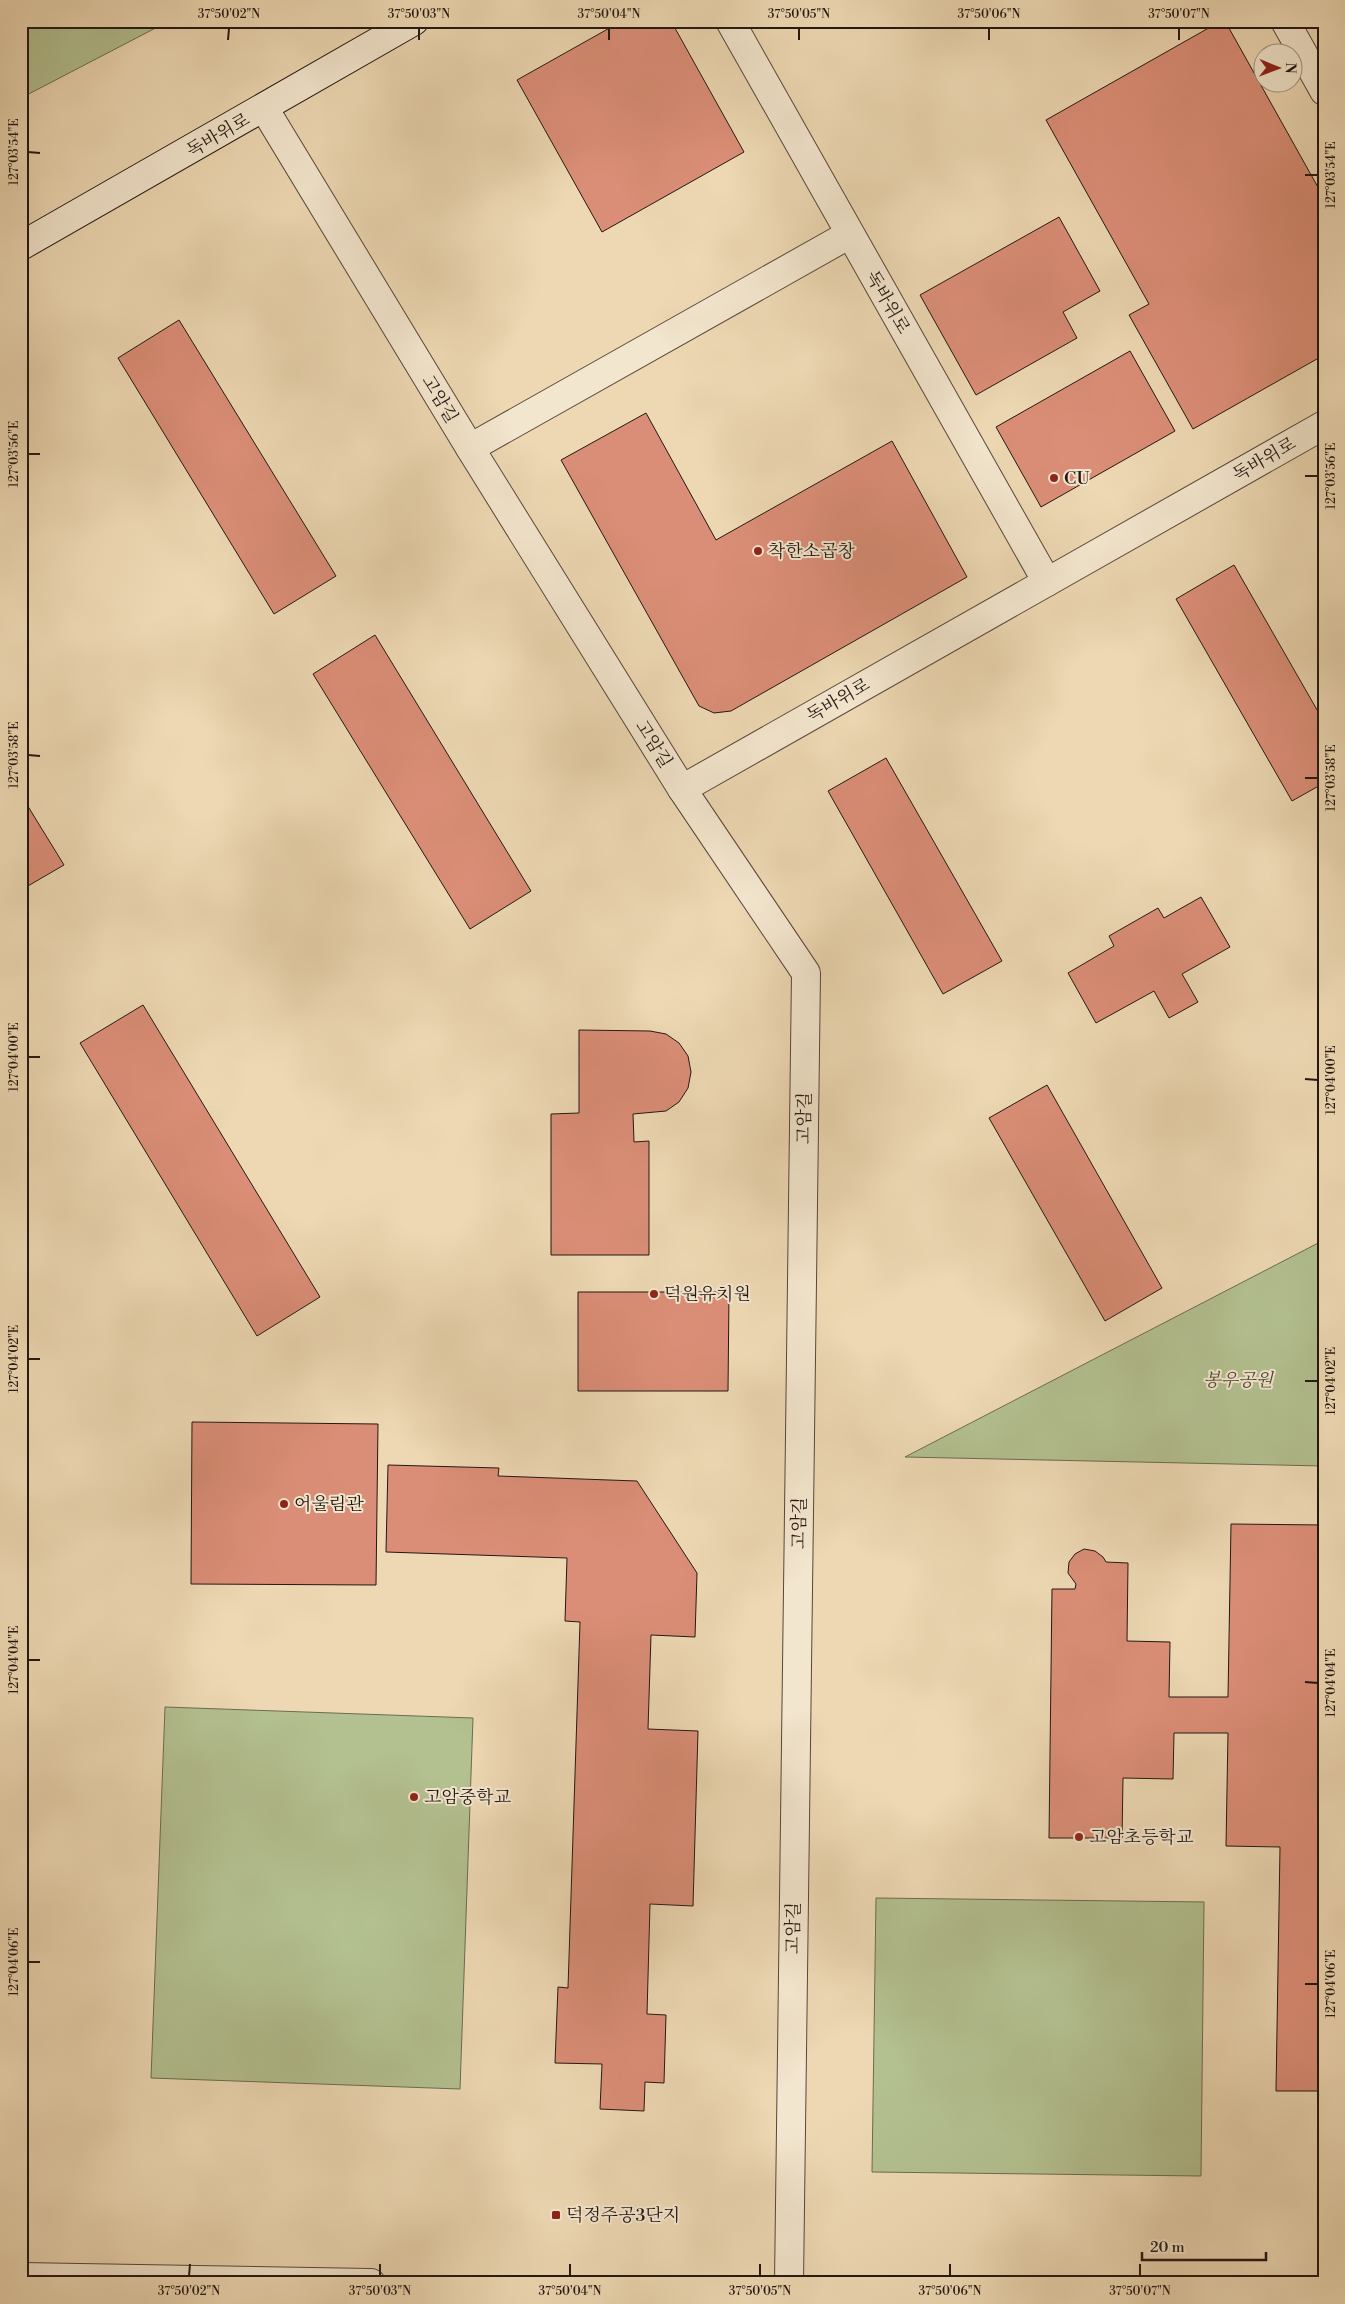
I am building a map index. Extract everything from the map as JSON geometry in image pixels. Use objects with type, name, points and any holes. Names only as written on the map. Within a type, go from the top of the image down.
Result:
[{"type":"street","name":"독바위로","points":[[21,246],[414,21]]},
{"type":"street","name":"독바위로","points":[[730,21],[1047,582]]},
{"type":"street","points":[[1286,21],[1324,91]]},
{"type":"street","name":"고암길","points":[[264,108],[470,448],[682,788],[806,973],[789,2283]]},
{"type":"street","points":[[470,448],[850,234]]},
{"type":"street","name":"독바위로","points":[[682,788],[1324,424]]},
{"type":"street","points":[[21,2277],[371,2283]]},
{"type":"green space","points":[[21,21],[169,21],[21,98]]},
{"type":"green space","name":"봉우공원","points":[[1324,1240],[1324,1466],[905,1457]]},
{"type":"green space","points":[[165,1707],[473,1718],[460,2089],[151,2078]]},
{"type":"green space","points":[[876,1898],[1204,1902],[1201,2176],[872,2172]]},
{"type":"building","points":[[622,21],[671,21],[744,152],[602,232],[517,80]]},
{"type":"building","points":[[1221,21],[1225,21],[1252,69],[1252,92],[1265,92],[1324,198],[1324,355],[1193,429],[1129,315],[1149,304],[1046,120]]},
{"type":"building","points":[[1059,217],[1100,291],[1063,312],[1077,338],[976,395],[920,295]]},
{"type":"building","points":[[179,320],[336,576],[274,614],[118,358]]},
{"type":"building","points":[[1130,351],[1175,431],[1041,507],[996,427]]},
{"type":"building","points":[[646,413],[716,540],[892,441],[967,577],[731,711],[714,713],[699,706],[561,460]]},
{"type":"building","points":[[1234,565],[1324,722],[1324,783],[1292,801],[1176,599]]},
{"type":"building","points":[[375,635],[531,891],[470,929],[313,674]]},
{"type":"building","points":[[886,758],[1002,961],[943,994],[828,791]]},
{"type":"building","points":[[21,795],[64,865],[21,890]]},
{"type":"building","points":[[1201,897],[1230,947],[1182,974],[1198,1002],[1169,1018],[1154,991],[1096,1023],[1068,973],[1114,946],[1109,936],[1158,908],[1164,918]]},
{"type":"building","points":[[143,1005],[320,1297],[257,1336],[80,1043]]},
{"type":"building","points":[[579,1030],[650,1031],[666,1034],[679,1043],[688,1056],[691,1072],[688,1088],[679,1102],[666,1111],[633,1114],[634,1142],[649,1141],[649,1255],[551,1255],[551,1114],[579,1113]]},
{"type":"building","points":[[1047,1085],[1162,1288],[1105,1321],[989,1118]]},
{"type":"building","points":[[578,1292],[729,1292],[728,1391],[578,1391]]},
{"type":"building","name":"어울림관","points":[[192,1422],[378,1424],[376,1585],[191,1584]]},
{"type":"building","points":[[388,1465],[499,1468],[498,1476],[637,1481],[697,1573],[695,1637],[651,1635],[648,1729],[698,1731],[693,1906],[650,1904],[647,2014],[666,2015],[664,2083],[645,2082],[644,2111],[600,2109],[602,2064],[555,2063],[558,1987],[568,1988],[580,1622],[565,1621],[567,1558],[386,1552]]},
{"type":"building","points":[[1231,1524],[1324,1525],[1324,2091],[1276,2091],[1280,1847],[1226,1846],[1228,1733],[1174,1733],[1173,1779],[1123,1778],[1122,1838],[1049,1838],[1052,1589],[1075,1589],[1076,1584],[1068,1573],[1069,1562],[1075,1554],[1084,1549],[1095,1551],[1106,1562],[1128,1563],[1127,1641],[1170,1642],[1169,1697],[1228,1697]]},
{"type":"place","name":"CU","points":[[1054,478]]},
{"type":"place","name":"착한소곱창","points":[[758,551]]},
{"type":"place","name":"덕원유치원","points":[[654,1294]]},
{"type":"place","name":"어울림관","points":[[284,1504]]},
{"type":"place","name":"고암중학교","points":[[414,1797]]},
{"type":"place","name":"고암초등학교","points":[[1079,1837]]},
{"type":"place","name":"덕정주공3단지","points":[[556,2215]]}]
